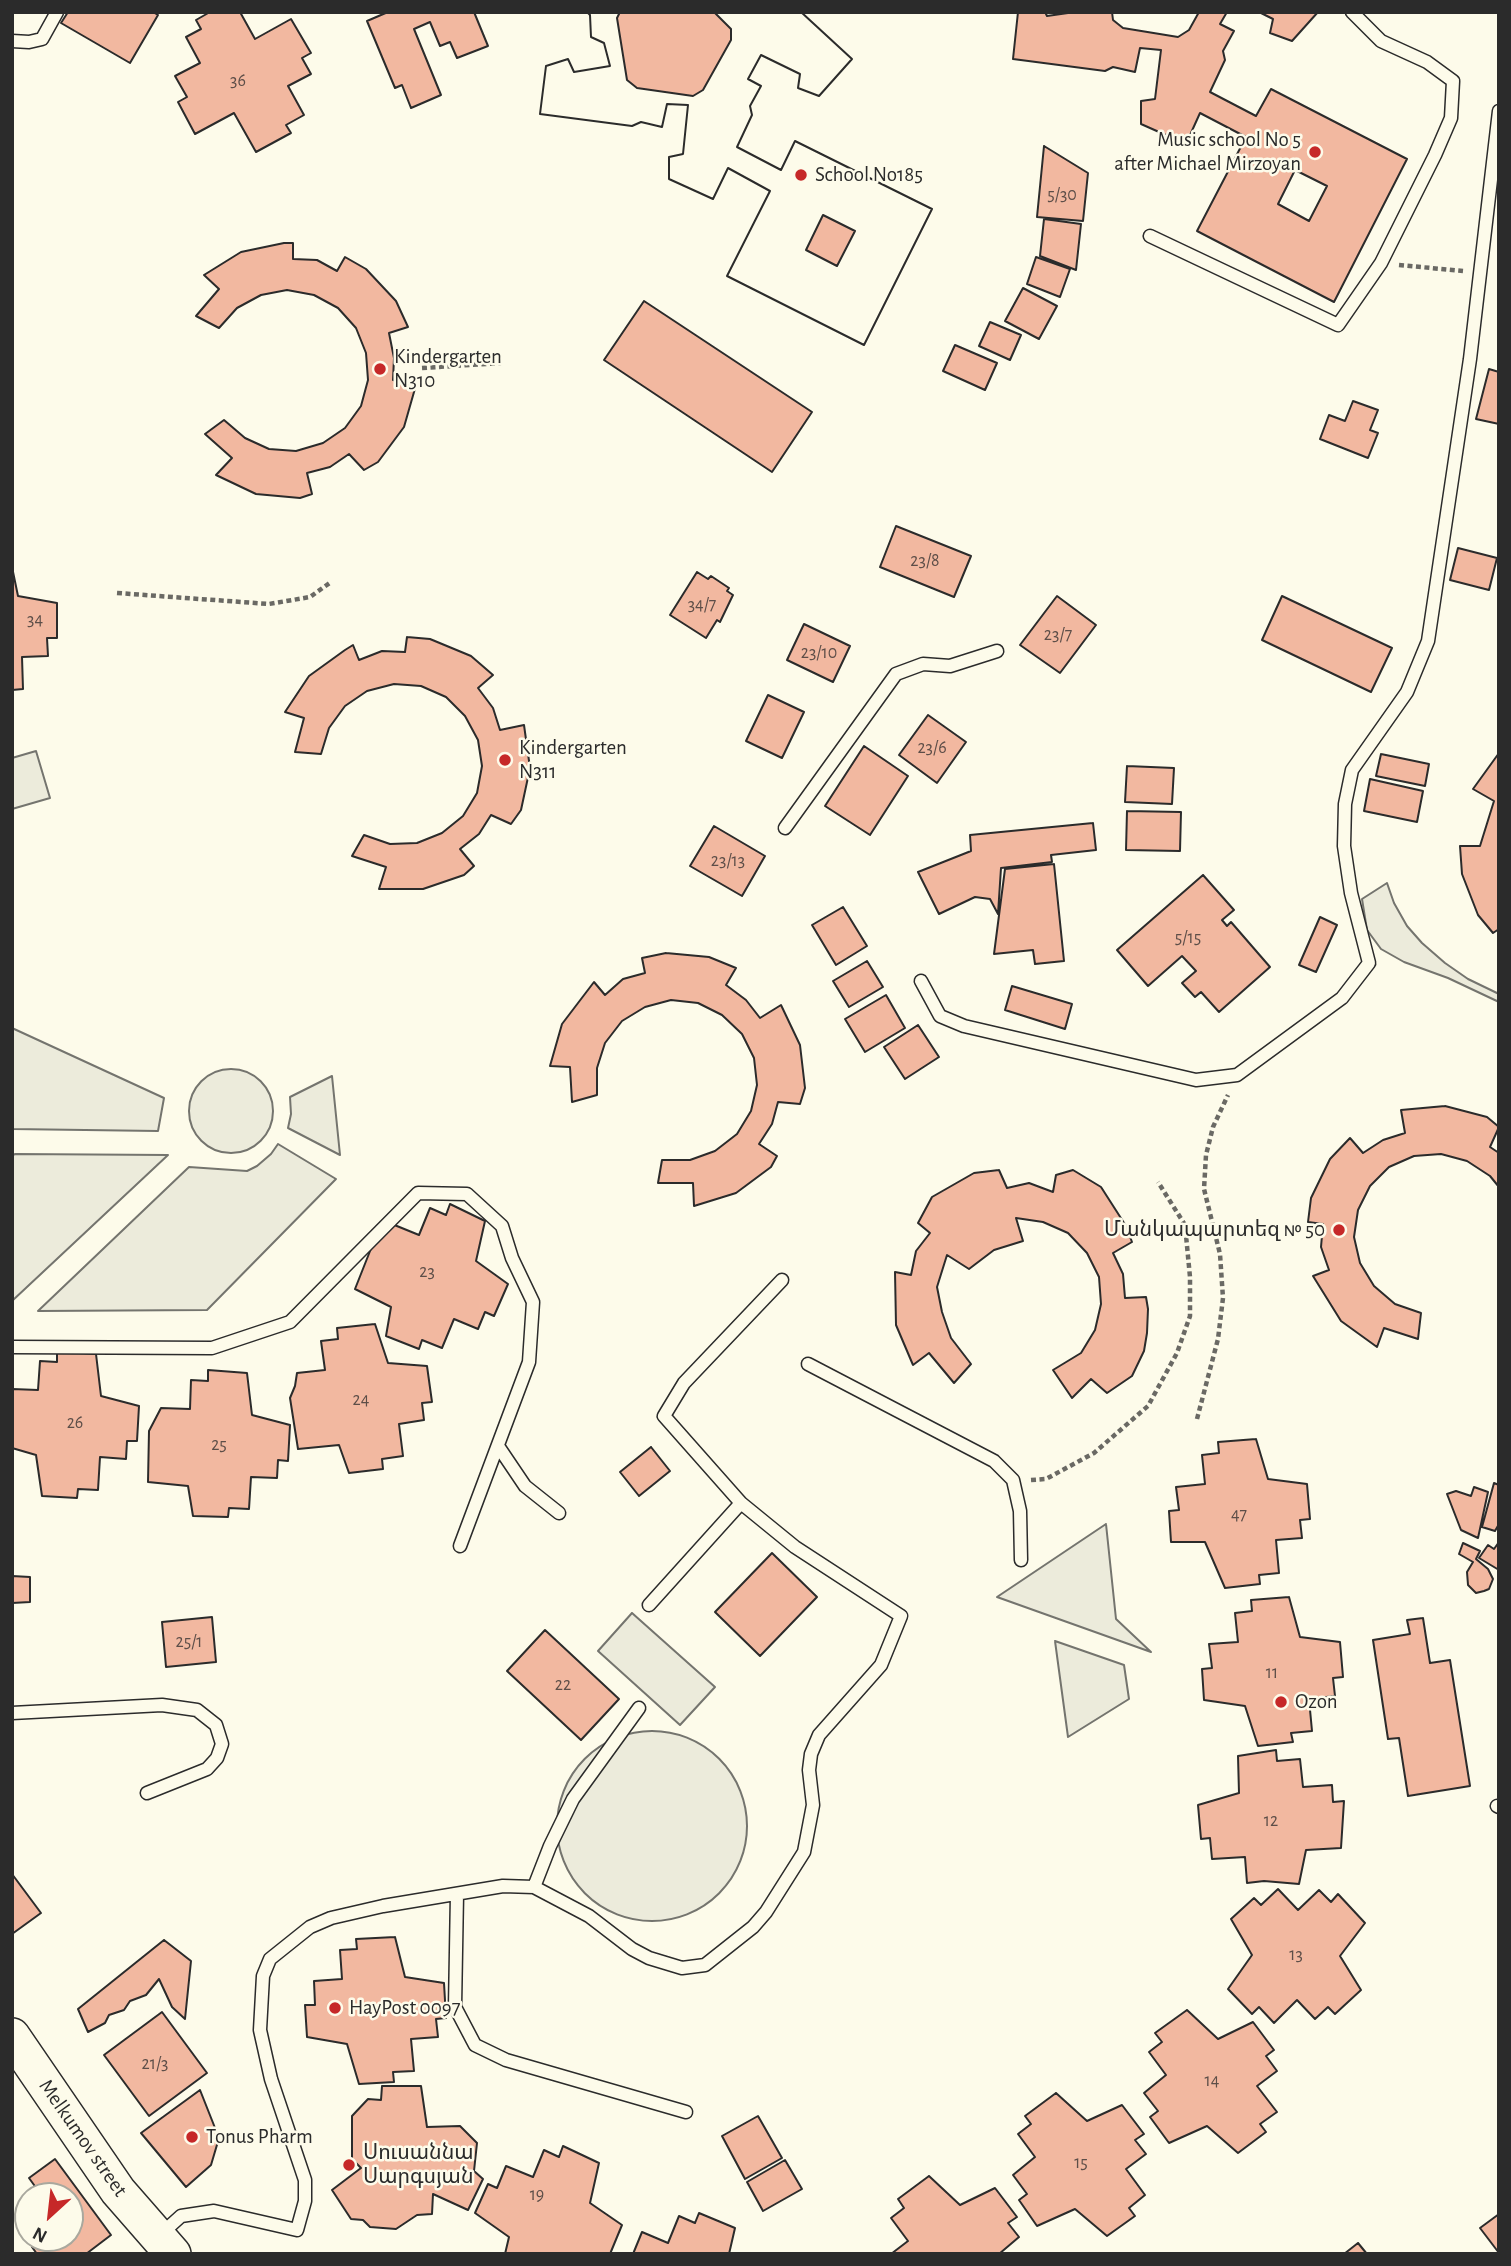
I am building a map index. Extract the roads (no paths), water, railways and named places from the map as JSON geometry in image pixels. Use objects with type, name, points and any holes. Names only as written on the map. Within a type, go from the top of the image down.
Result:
[{"type":"street","name":"Melkumov street","points":[[12,2036],[118,2192],[165,2246]]},
{"type":"lane","points":[[12,41],[29,42],[42,39],[57,12]]},
{"type":"lane","points":[[1150,236],[1338,325],[1381,263],[1451,118],[1453,81],[1427,62],[1381,41],[1352,12]]},
{"type":"lane","points":[[921,981],[940,1016],[964,1026],[1196,1080],[1237,1075],[1342,998],[1369,963],[1351,893],[1345,846],[1345,803],[1352,770],[1407,692],[1428,641],[1470,359],[1478,272],[1499,111]]},
{"type":"lane","points":[[785,828],[896,674],[923,664],[950,666],[997,651]]},
{"type":"lane","points":[[12,1347],[212,1348],[290,1322],[418,1193],[467,1195],[502,1226],[512,1258],[533,1302],[529,1362],[460,1546]]},
{"type":"lane","points":[[165,2246],[181,2216],[214,2211],[297,2230],[305,2201],[304,2180],[271,2080],[260,2030],[263,1976],[270,1959],[310,1927],[331,1918],[383,1906],[503,1886],[534,1887],[589,1916],[632,1949],[649,1958],[682,1968],[705,1965],[753,1927],[766,1912],[804,1852],[813,1805],[808,1770],[819,1734],[881,1665],[901,1616],[795,1547],[741,1503],[664,1416],[684,1383],[782,1280]]},
{"type":"lane","points":[[808,1364],[994,1461],[1013,1480],[1020,1511],[1021,1560]]},
{"type":"lane","points":[[498,1446],[525,1486],[559,1513]]},
{"type":"lane","points":[[649,1605],[741,1503]]},
{"type":"lane","points":[[12,1713],[162,1705],[197,1710],[216,1725],[222,1744],[217,1758],[207,1769],[147,1793]]},
{"type":"lane","points":[[534,1887],[573,1799],[639,1708]]},
{"type":"lane","points":[[457,1894],[455,2007],[475,2045],[506,2060],[686,2112]]},
{"type":"place","name":"Music school No 5 after Michael Mirzoyan","points":[[1315,152]]},
{"type":"place","name":"School No185","points":[[801,175]]},
{"type":"place","name":"Kindergarten N310","points":[[380,369]]},
{"type":"place","name":"Kindergarten N311","points":[[505,760]]},
{"type":"place","name":"Մանկապարտեզ № 50","points":[[1339,1230]]},
{"type":"place","name":"Ozon","points":[[1281,1702]]},
{"type":"place","name":"HayPost 0097","points":[[335,2008]]},
{"type":"place","name":"Tonus Pharm","points":[[192,2137]]},
{"type":"place","name":"Սուսաննա Սարգսյան","points":[[349,2165]]}]
